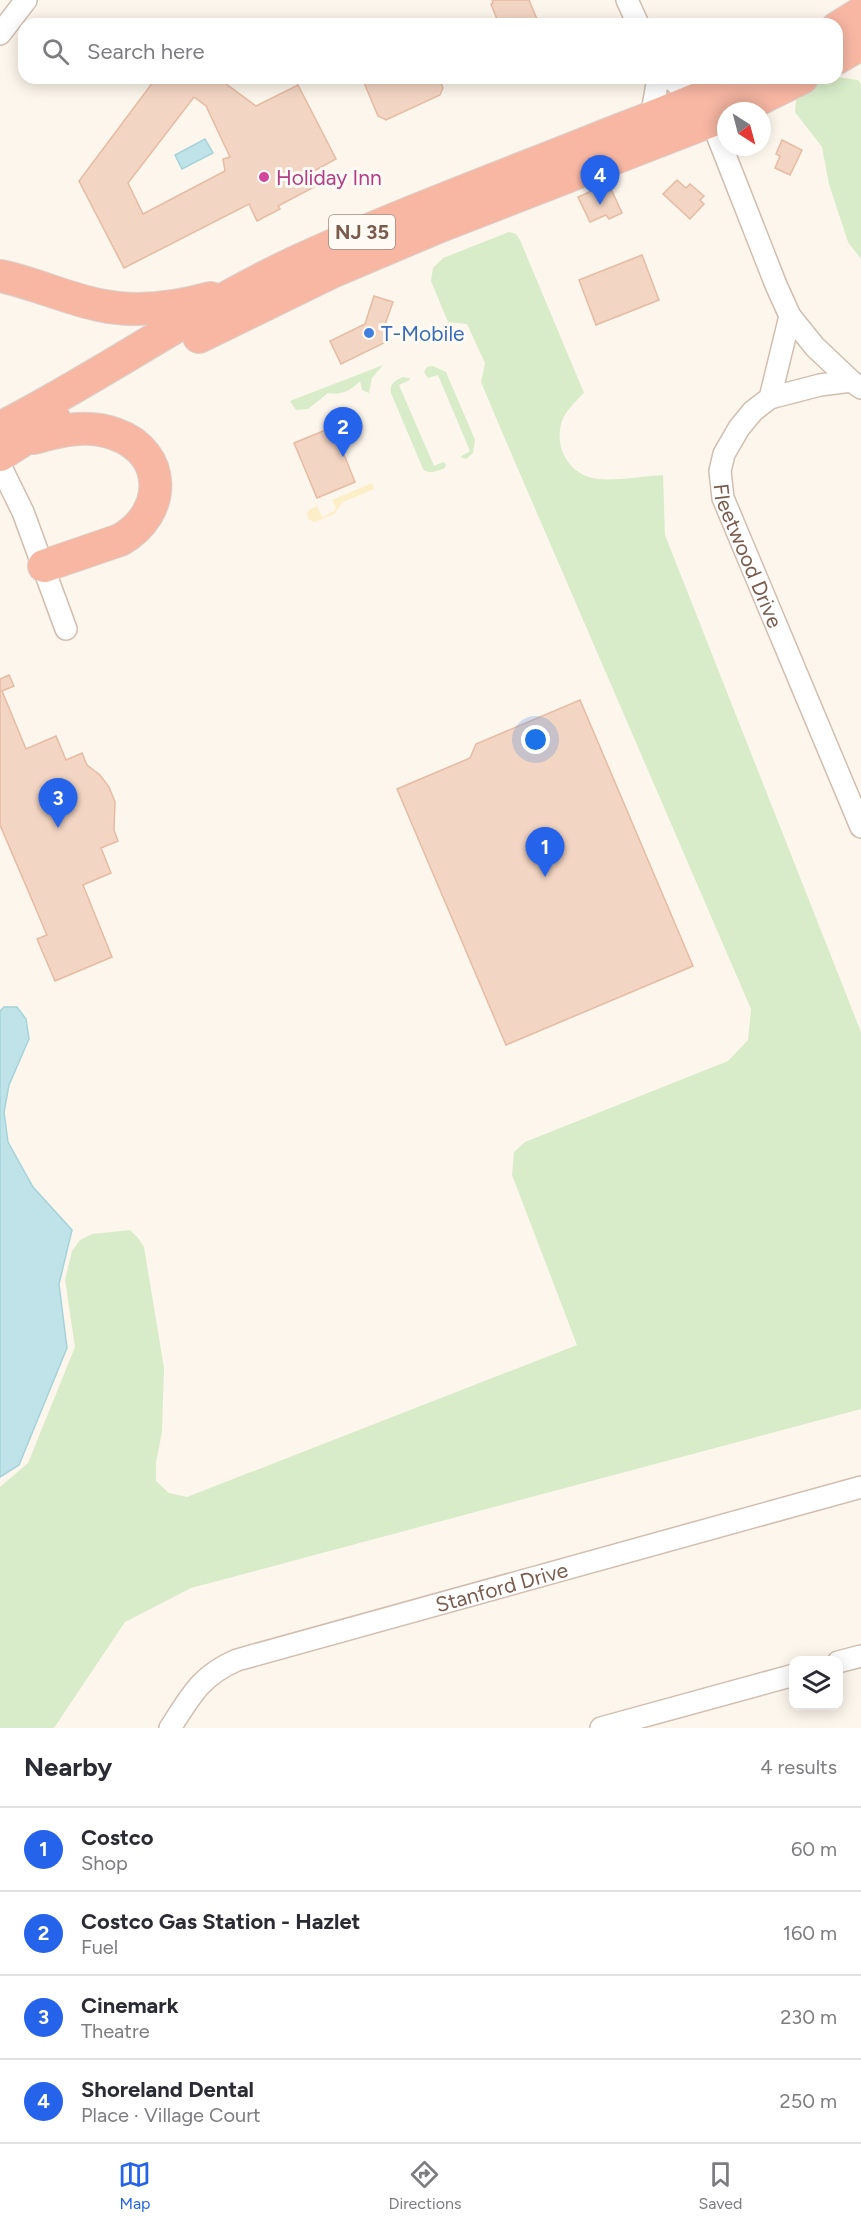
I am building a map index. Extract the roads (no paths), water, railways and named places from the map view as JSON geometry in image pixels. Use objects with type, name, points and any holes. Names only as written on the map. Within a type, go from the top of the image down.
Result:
[{"type":"highway","points":[[843,24],[861,14]]},
{"type":"highway","points":[[843,54],[861,44]]},
{"type":"highway","name":"NJ 35","points":[[725,102],[739,84]]},
{"type":"highway","name":"NJ 35","points":[[742,102],[787,84]]},
{"type":"highway","name":"NJ 35","points":[[5,448],[240,290],[366,230],[651,118],[717,112]]},
{"type":"highway","name":"NJ 35","points":[[5,448],[179,348],[299,287],[717,112]]},
{"type":"highway","points":[[0,276],[92,304],[129,309],[173,306],[240,290]]},
{"type":"highway","points":[[5,448],[72,429],[97,430],[128,440],[140,450],[154,474],[156,486],[154,501],[148,516],[131,534],[120,540],[44,566]]},
{"type":"street","points":[[0,34],[26,0]]},
{"type":"street","points":[[627,0],[635,18]]},
{"type":"street","points":[[651,118],[657,84]]},
{"type":"street","points":[[678,84],[717,112]]},
{"type":"street","points":[[732,156],[776,285],[790,316],[814,347],[856,384]]},
{"type":"street","points":[[790,316],[770,398],[820,385],[856,384]]},
{"type":"street","name":"Fleetwood Drive","points":[[770,398],[753,411],[728,445],[720,471],[723,498],[861,827]]},
{"type":"street","points":[[5,448],[23,512],[66,629]]},
{"type":"street","name":"Stanford Drive","points":[[170,1728],[207,1676],[220,1667],[237,1660],[861,1487]]},
{"type":"street","points":[[843,1661],[861,1656]]},
{"type":"street","points":[[601,1728],[789,1676]]},
{"type":"water","points":[[205,139],[213,153],[182,169],[175,155]]},
{"type":"water","points":[[4,1007],[17,1007],[26,1019],[29,1039],[9,1085],[4,1112],[8,1142],[33,1187],[72,1230],[59,1284],[67,1348],[19,1465],[0,1477],[0,1011]]},
{"type":"place","name":"Holiday Inn","points":[[264,177]]},
{"type":"place","name":"Shoreland Dental","points":[[600,205]]},
{"type":"place","name":"T-Mobile","points":[[369,333]]},
{"type":"place","name":"Costco Gas Station - Hazlet","points":[[343,457]]},
{"type":"place","name":"Cinemark","points":[[58,828]]},
{"type":"place","name":"Costco","points":[[545,877]]}]
